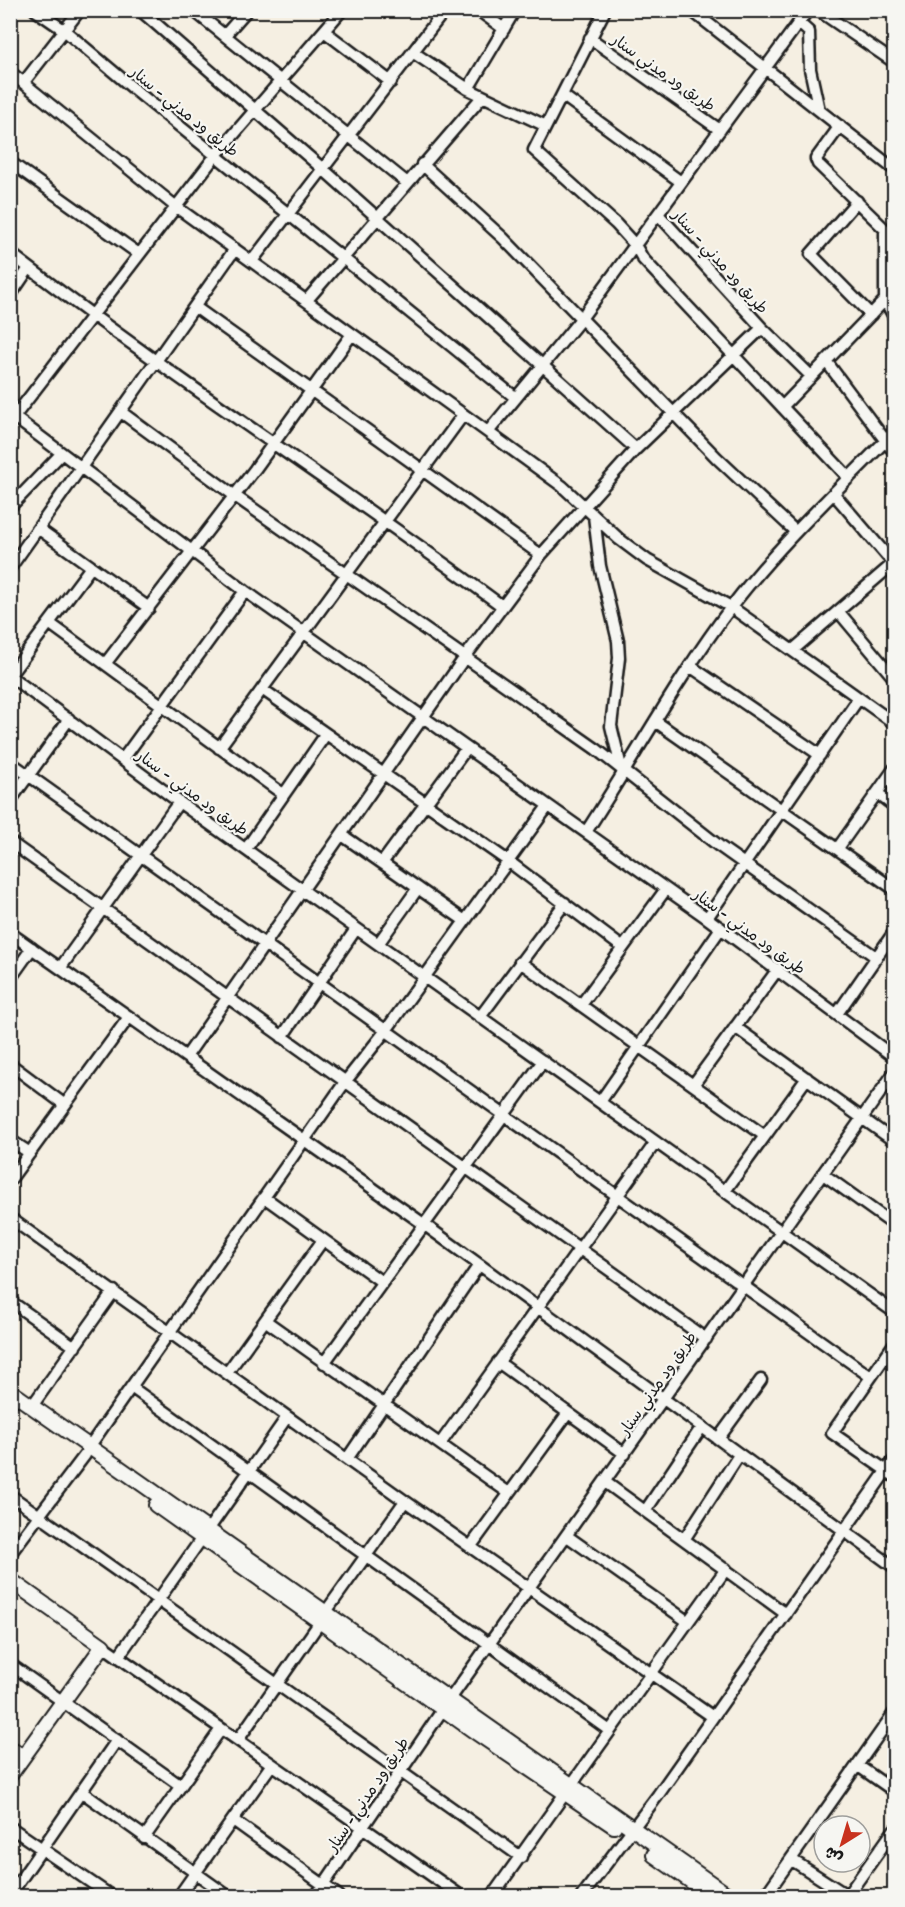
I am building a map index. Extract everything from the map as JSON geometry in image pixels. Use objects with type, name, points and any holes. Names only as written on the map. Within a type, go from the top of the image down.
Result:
[{"type":"street","name":"طريق ود مدني - سنار","points":[[35,10],[64,30],[516,398]]},
{"type":"street","points":[[24,82],[80,10]]},
{"type":"street","points":[[140,10],[544,364],[636,449]]},
{"type":"street","points":[[194,10],[406,182]]},
{"type":"street","points":[[225,35],[247,10]]},
{"type":"street","points":[[12,418],[216,155],[342,10]]},
{"type":"street","points":[[252,261],[445,10]]},
{"type":"street","points":[[478,10],[504,29]]},
{"type":"street","points":[[468,89],[515,10]]},
{"type":"street","points":[[605,10],[535,146],[537,154],[616,224],[635,245],[643,258],[849,478]]},
{"type":"street","points":[[691,10],[764,70],[894,169]]},
{"type":"street","name":"طريق ود مدني - سنار","points":[[488,432],[580,320],[808,10]]},
{"type":"street","points":[[818,10],[894,62]]},
{"type":"street","points":[[799,23],[809,32],[810,69],[819,110]]},
{"type":"street","points":[[324,31],[391,82]]},
{"type":"street","name":"طريق ود مدني سنار","points":[[590,38],[720,130]]},
{"type":"street","points":[[414,53],[468,89],[546,126]]},
{"type":"street","points":[[10,72],[175,206],[584,504],[594,516],[647,560],[731,607],[893,720]]},
{"type":"street","name":"طريق ود مدني - سنار","points":[[562,95],[681,182]]},
{"type":"street","points":[[307,300],[482,96]]},
{"type":"street","points":[[840,126],[816,159],[818,164],[894,238]]},
{"type":"street","points":[[10,162],[139,254]]},
{"type":"street","points":[[422,164],[503,238],[580,320],[795,531]]},
{"type":"street","points":[[857,201],[811,255],[871,315]]},
{"type":"street","name":"طريق ود مدني - سنار","points":[[658,214],[762,328],[811,376]]},
{"type":"street","points":[[885,229],[885,300],[894,317]]},
{"type":"street","points":[[10,568],[158,362],[235,249]]},
{"type":"street","points":[[10,253],[92,316],[275,442],[502,606]]},
{"type":"street","points":[[10,296],[29,268]]},
{"type":"street","points":[[782,407],[885,300]]},
{"type":"street","points":[[195,308],[541,555]]},
{"type":"street","name":"طريق ود مدني - سنار","points":[[91,567],[10,675],[301,890],[385,774],[465,657],[541,555],[584,504],[672,412],[762,328]]},
{"type":"street","points":[[105,664],[235,496],[352,334]]},
{"type":"street","points":[[826,361],[894,452]]},
{"type":"street","points":[[121,412],[235,496],[596,749],[623,773],[744,864],[876,957]]},
{"type":"street","points":[[219,748],[424,472],[463,415]]},
{"type":"street","name":"طريق ود مدني - سنار","points":[[12,418],[83,467],[244,591],[666,888],[894,1057]]},
{"type":"street","points":[[586,832],[690,666],[731,607],[795,531],[894,432]]},
{"type":"street","points":[[10,507],[63,453]]},
{"type":"street","points":[[793,650],[894,564],[834,494]]},
{"type":"street","points":[[594,516],[600,566],[618,641],[619,658],[611,726],[623,773]]},
{"type":"street","points":[[39,529],[149,608]]},
{"type":"street","name":"طريق ود مدني - سنار","points":[[123,759],[244,591]]},
{"type":"street","points":[[838,611],[894,678]]},
{"type":"street","points":[[49,623],[283,794]]},
{"type":"street","points":[[690,666],[819,754]]},
{"type":"street","points":[[262,689],[385,774],[424,805],[508,861],[622,947]]},
{"type":"street","points":[[707,918],[859,698]]},
{"type":"street","points":[[10,801],[69,719]]},
{"type":"street","points":[[655,721],[894,889]]},
{"type":"street","name":"طريق ود مدني - سنار","points":[[246,849],[326,734]]},
{"type":"street","points":[[382,863],[466,749]]},
{"type":"street","points":[[10,762],[387,1029],[871,1377]]},
{"type":"street","points":[[838,848],[894,769]]},
{"type":"street","points":[[877,793],[894,806]]},
{"type":"street","points":[[62,968],[179,802]]},
{"type":"street","points":[[10,1554],[87,1451],[345,1082],[387,1029],[548,806]]},
{"type":"street","points":[[342,835],[465,921]]},
{"type":"street","points":[[10,842],[706,1339]]},
{"type":"street","points":[[378,944],[418,888]]},
{"type":"street","points":[[581,1005],[666,888]]},
{"type":"street","points":[[186,1058],[301,890],[894,1312]]},
{"type":"street","points":[[480,1017],[564,903]]},
{"type":"street","points":[[600,1102],[721,928]]},
{"type":"street","points":[[282,1037],[356,929]]},
{"type":"street","points":[[837,1014],[894,932]]},
{"type":"street","points":[[10,933],[425,1226],[894,1567]]},
{"type":"street","points":[[10,979],[32,948]]},
{"type":"street","points":[[519,962],[765,1136]]},
{"type":"street","points":[[693,1085],[778,969]]},
{"type":"street","points":[[10,1180],[129,1017]]},
{"type":"street","points":[[735,1027],[894,1141]]},
{"type":"street","points":[[324,1363],[543,1061]]},
{"type":"street","points":[[10,1064],[65,1105]]},
{"type":"street","name":"طريق ود مدني سنار","points":[[446,1705],[894,1073]]},
{"type":"street","points":[[725,1191],[807,1078]]},
{"type":"street","points":[[10,1140],[30,1154]]},
{"type":"street","points":[[440,1444],[656,1142]]},
{"type":"street","points":[[823,1174],[894,1225]]},
{"type":"street","points":[[264,1197],[382,1282]]},
{"type":"street","points":[[10,1218],[713,1718]]},
{"type":"street","points":[[227,1373],[323,1240]]},
{"type":"street","points":[[347,1459],[479,1265]]},
{"type":"street","points":[[32,1406],[114,1291]]},
{"type":"street","points":[[10,1301],[75,1347]]},
{"type":"street","points":[[266,1321],[509,1493]]},
{"type":"street","points":[[891,1473],[832,1433],[894,1344]]},
{"type":"street","points":[[498,1362],[625,1454]]},
{"type":"street","points":[[718,1439],[761,1380]]},
{"type":"street","points":[[131,1387],[250,1470],[610,1731]]},
{"type":"street","points":[[10,1391],[87,1451]]},
{"type":"street","points":[[10,1401],[87,1451],[446,1705],[569,1788],[712,1896]]},
{"type":"street","points":[[471,1546],[568,1413]]},
{"type":"street","points":[[118,1657],[287,1417]]},
{"type":"street","points":[[646,1510],[701,1428]]},
{"type":"street","points":[[685,1538],[740,1455]]},
{"type":"street","points":[[582,1896],[713,1718],[845,1532],[891,1473],[894,1460]]},
{"type":"street","points":[[605,1482],[685,1538],[786,1614]]},
{"type":"street","points":[[10,1495],[402,1770],[521,1857]]},
{"type":"street","points":[[238,1740],[405,1501]]},
{"type":"street","points":[[567,1536],[687,1622]]},
{"type":"street","points":[[492,1896],[726,1569]]},
{"type":"street","points":[[10,1580],[362,1829],[461,1896]]},
{"type":"street","points":[[10,1776],[103,1646]]},
{"type":"street","points":[[10,1664],[181,1786]]},
{"type":"street","name":"طريق ود مدني - سنار","points":[[316,1896],[446,1705]]},
{"type":"street","points":[[765,1896],[894,1713]]},
{"type":"street","points":[[144,1838],[221,1729]]},
{"type":"street","points":[[10,1895],[117,1740]]},
{"type":"street","points":[[10,1746],[25,1756]]},
{"type":"street","points":[[179,1896],[272,1764]]},
{"type":"street","points":[[857,1765],[894,1791]]},
{"type":"street","points":[[82,1792],[228,1896]]},
{"type":"street","points":[[233,1820],[339,1896]]},
{"type":"street","points":[[10,1827],[111,1896]]},
{"type":"street","points":[[792,1860],[848,1896],[894,1830]]},
{"type":"street","points":[[630,1832],[729,1896]]}]
